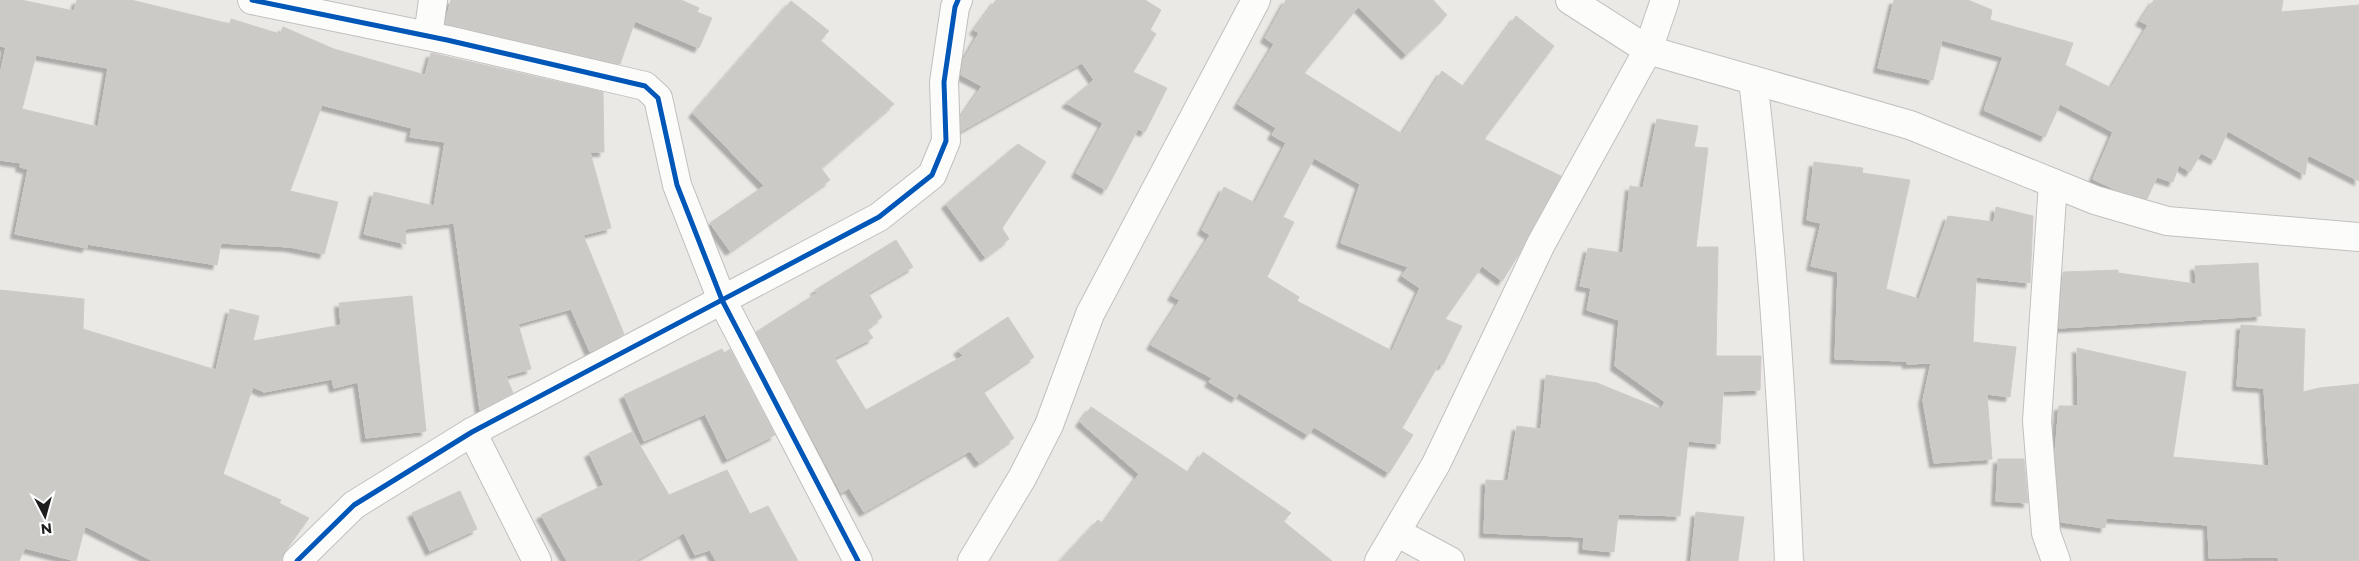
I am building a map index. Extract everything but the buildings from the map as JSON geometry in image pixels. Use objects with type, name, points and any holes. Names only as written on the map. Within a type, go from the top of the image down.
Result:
[{"type":"street","points":[[252,0],[428,36],[645,86],[658,98],[677,185],[722,300],[858,561]]},
{"type":"street","points":[[428,36],[433,0]]},
{"type":"street","points":[[297,561],[354,505],[472,432],[879,217],[932,175],[946,141],[944,82],[955,7],[958,0]]},
{"type":"street","points":[[972,561],[1022,478],[1049,425],[1090,314],[1256,0]]},
{"type":"street","points":[[1570,0],[1648,50],[1910,125],[2095,200],[2167,221],[2359,237]]},
{"type":"street","points":[[1379,561],[1436,464],[1541,244],[1648,50],[1665,0]]},
{"type":"street","points":[[1753,80],[1768,206],[1785,465],[1789,561]]},
{"type":"street","points":[[2052,182],[2037,421],[2046,533],[2056,561]]},
{"type":"street","points":[[472,432],[538,561]]},
{"type":"street","points":[[1396,532],[1450,561]]},
{"type":"cycle path","points":[[252,0],[447,40],[645,86],[658,98],[677,185],[722,300],[858,561]]},
{"type":"cycle path","points":[[297,561],[354,505],[472,432],[879,217],[932,175],[946,141],[944,82],[955,7],[958,0]]}]
